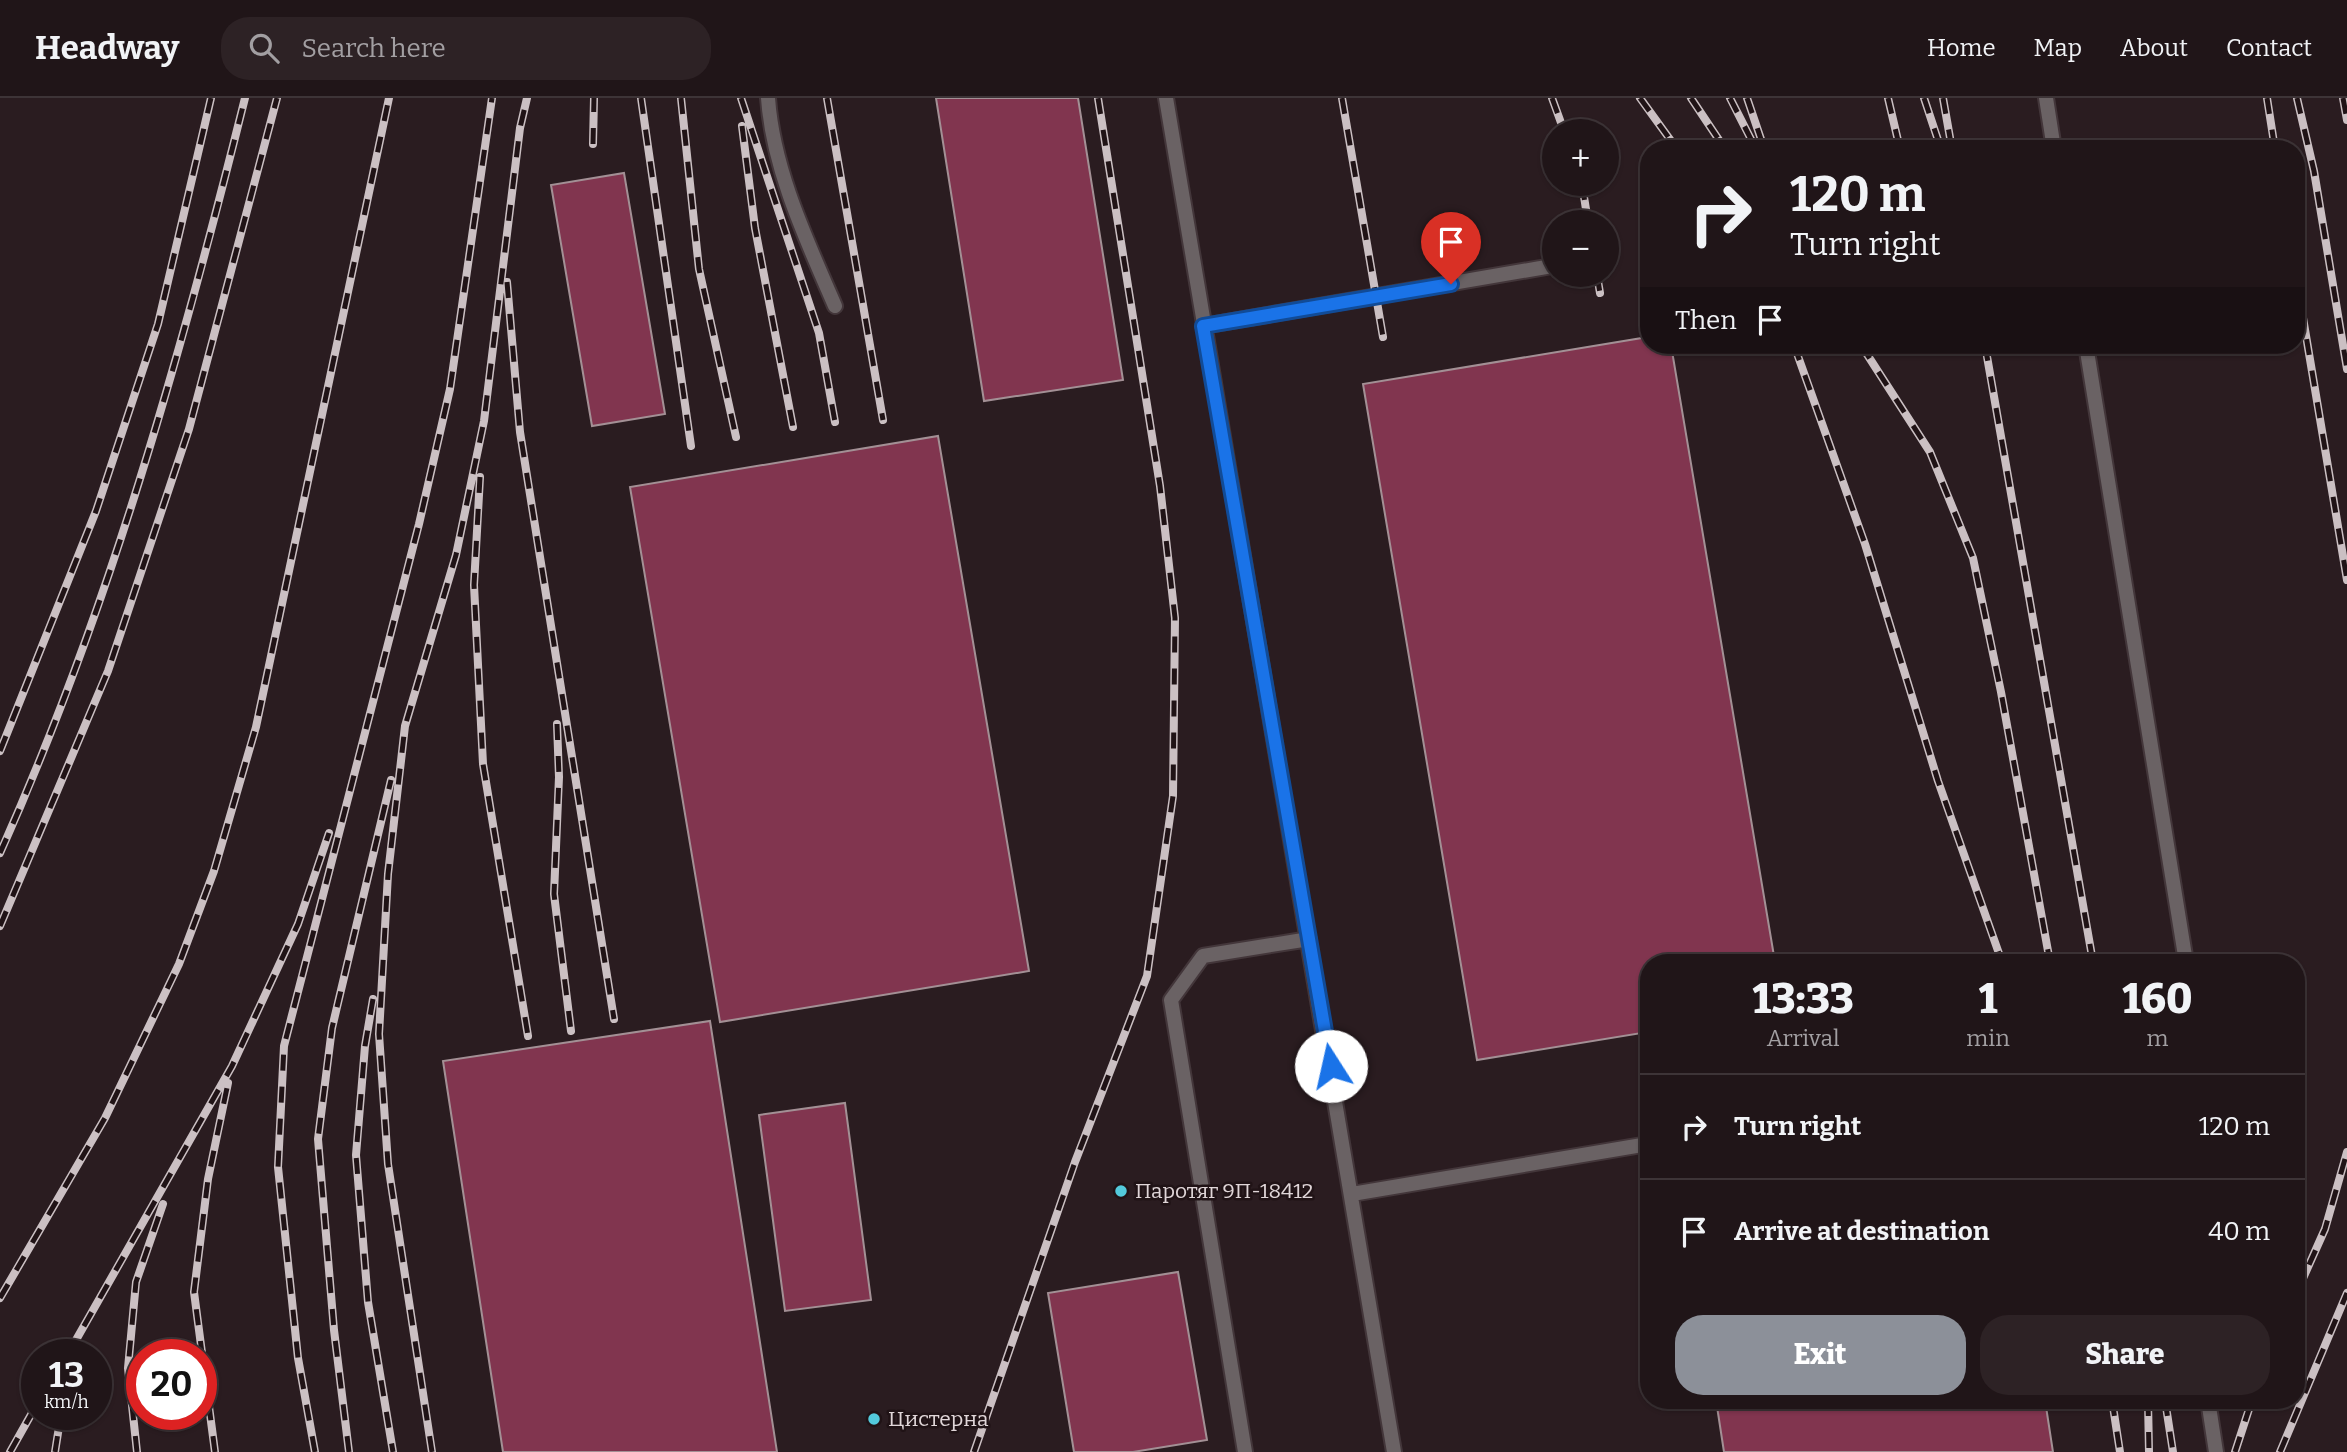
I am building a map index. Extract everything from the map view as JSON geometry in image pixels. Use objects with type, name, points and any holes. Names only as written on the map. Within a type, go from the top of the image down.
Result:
[{"type":"lane","points":[[768,98],[776,146],[802,228],[835,306]]},
{"type":"lane","points":[[1166,98],[1394,1452]]},
{"type":"lane","points":[[2046,98],[2053,140]]},
{"type":"lane","points":[[1203,326],[1542,268]]},
{"type":"lane","points":[[2087,354],[2185,954]]},
{"type":"lane","points":[[1245,1452],[1171,1000],[1203,956],[1309,939]]},
{"type":"lane","points":[[1352,1194],[1640,1145]]},
{"type":"lane","points":[[2209,1409],[2216,1452]]},
{"type":"building","points":[[936,98],[1078,98],[1123,380],[984,401]]},
{"type":"building","points":[[624,173],[665,414],[592,426],[551,185]]},
{"type":"building","points":[[1640,338],[1640,354],[1673,354],[1774,954],[1640,954],[1640,1033],[1477,1060],[1363,384]]},
{"type":"building","points":[[938,436],[1029,971],[720,1022],[630,487]]},
{"type":"building","points":[[710,1021],[777,1452],[503,1452],[443,1061]]},
{"type":"building","points":[[845,1103],[871,1300],[785,1311],[759,1115]]},
{"type":"building","points":[[1178,1272],[1207,1440],[1133,1452],[1074,1452],[1048,1293]]},
{"type":"building","points":[[1717,1409],[2046,1409],[2053,1452],[1724,1452]]},
{"type":"railway","points":[[0,751],[96,511],[158,324],[211,98]]},
{"type":"railway","points":[[0,853],[39,761],[109,575],[168,386],[245,98]]},
{"type":"railway","points":[[0,926],[108,671],[189,429],[277,98]]},
{"type":"railway","points":[[0,1298],[105,1118],[179,964],[214,871],[256,727],[389,98]]},
{"type":"railway","points":[[315,1452],[298,1358],[278,1167],[284,1046],[419,524],[450,389],[492,98]]},
{"type":"railway","points":[[432,1452],[388,1164],[379,1034],[388,874],[405,726],[456,555],[484,421],[520,128],[527,98]]},
{"type":"railway","points":[[593,144],[594,98]]},
{"type":"railway","points":[[641,98],[691,446]]},
{"type":"railway","points":[[681,98],[699,269],[736,437]]},
{"type":"railway","points":[[741,98],[819,333],[835,422]]},
{"type":"railway","points":[[827,98],[883,420]]},
{"type":"railway","points":[[974,1452],[1075,1162],[1147,976],[1173,796],[1175,618],[1160,486],[1098,98]]},
{"type":"railway","points":[[1342,98],[1383,337]]},
{"type":"railway","points":[[1552,98],[1560,119]]},
{"type":"railway","points":[[1640,98],[1670,140]]},
{"type":"railway","points":[[1691,98],[1719,140]]},
{"type":"railway","points":[[1730,98],[1751,140]]},
{"type":"railway","points":[[1747,98],[1761,140]]},
{"type":"railway","points":[[1888,98],[1898,140]]},
{"type":"railway","points":[[1924,98],[1938,140]]},
{"type":"railway","points":[[1943,98],[1950,140]]},
{"type":"railway","points":[[2267,98],[2274,140]]},
{"type":"railway","points":[[2297,98],[2314,171],[2347,369]]},
{"type":"railway","points":[[2343,98],[2347,120]]},
{"type":"railway","points":[[742,126],[755,228],[793,427]]},
{"type":"railway","points":[[1584,196],[1586,210]]},
{"type":"railway","points":[[507,282],[520,432],[614,1019]]},
{"type":"railway","points":[[1599,287],[1600,293]]},
{"type":"railway","points":[[2305,330],[2347,580]]},
{"type":"railway","points":[[1797,354],[1865,544],[1938,781],[1999,954]]},
{"type":"railway","points":[[1867,354],[1930,452],[1973,558],[2001,692],[2049,954]]},
{"type":"railway","points":[[1987,354],[2092,954]]},
{"type":"railway","points":[[480,477],[474,585],[483,764],[528,1036]]},
{"type":"railway","points":[[557,724],[559,777],[554,894],[571,1031]]},
{"type":"railway","points":[[349,1452],[334,1330],[318,1139],[332,1028],[391,780]]},
{"type":"railway","points":[[77,1339],[232,1066],[298,924],[329,833]]},
{"type":"railway","points":[[373,999],[365,1046],[356,1155],[368,1302],[393,1452]]},
{"type":"railway","points":[[215,1452],[194,1292],[208,1179],[228,1083]]},
{"type":"railway","points":[[2305,1274],[2325,1229],[2347,1152]]},
{"type":"railway","points":[[137,1452],[128,1368],[136,1282],[163,1204]]},
{"type":"railway","points":[[2305,1393],[2347,1293]]},
{"type":"railway","points":[[2113,1409],[2120,1452]]},
{"type":"railway","points":[[2148,1409],[2149,1452]]},
{"type":"railway","points":[[2166,1409],[2173,1452]]},
{"type":"railway","points":[[2235,1452],[2249,1409]]},
{"type":"railway","points":[[2280,1452],[2298,1409]]},
{"type":"railway","points":[[10,1452],[22,1430]]},
{"type":"railway","points":[[55,1452],[58,1430]]},
{"type":"place","name":"Паротяг 9П-18412","points":[[1121,1191]]},
{"type":"place","name":"Цистерна","points":[[874,1419]]},
{"type":"route","points":[[1331,1066],[1203,326],[1451,284]]}]
